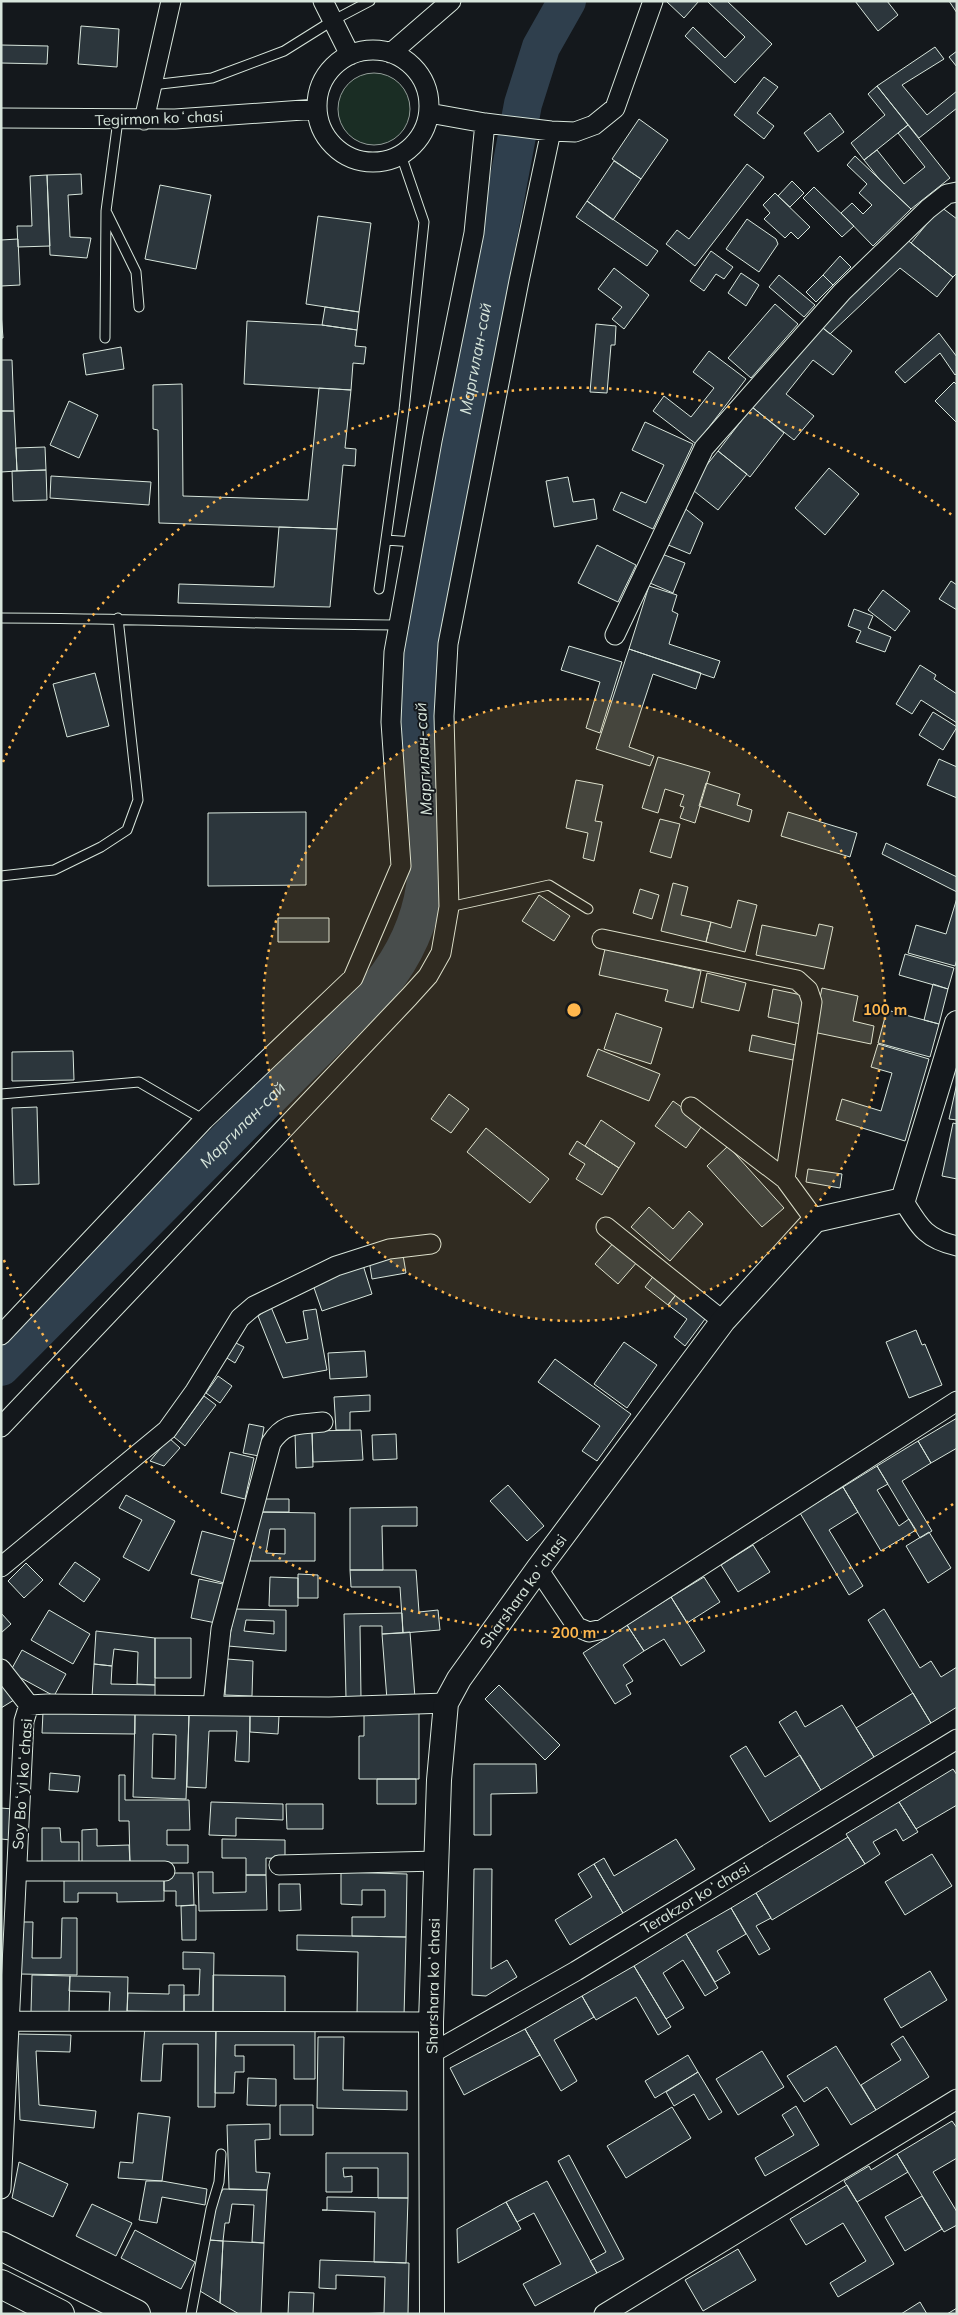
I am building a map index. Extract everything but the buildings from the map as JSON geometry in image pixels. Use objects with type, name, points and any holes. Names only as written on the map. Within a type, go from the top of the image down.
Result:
[{"type":"highway","points":[[1,2246],[136,2314]]},
{"type":"highway","points":[[1,2284],[60,2314]]},
{"type":"street","points":[[144,120],[171,1]]},
{"type":"street","points":[[322,1],[350,55]]},
{"type":"street","points":[[391,53],[451,1]]},
{"type":"street","points":[[429,113],[551,132],[575,132],[594,125],[615,108],[653,1]]},
{"type":"street","points":[[371,50],[391,53],[413,66],[421,76],[426,88],[429,113],[420,137],[401,155],[377,162],[352,158],[341,152],[328,139],[320,122],[317,109],[318,98],[325,77],[336,64],[350,55],[371,50]]},
{"type":"street","name":"Tegirmon koʻchasi","points":[[1,118],[144,120],[317,109]]},
{"type":"street","points":[[1,1335],[204,1120],[353,978],[401,866],[391,722],[394,652],[474,233],[485,123]]},
{"type":"street","points":[[1,1427],[428,976],[441,953],[449,907],[444,716],[448,644],[519,281],[551,132]]},
{"type":"street","points":[[615,635],[704,448],[842,292],[928,209],[947,194],[957,192]]},
{"type":"street","points":[[602,939],[797,980],[808,990],[812,1002],[785,1179]]},
{"type":"street","points":[[957,1023],[903,1200],[919,1226],[938,1242],[957,1246]]},
{"type":"street","points":[[691,1106],[785,1179],[815,1220],[903,1200]]},
{"type":"street","name":"Sharshara koʻchasi","points":[[432,2314],[431,2022],[438,1780],[446,1703],[459,1679],[538,1569],[723,1320],[815,1220]]},
{"type":"street","points":[[606,1227],[723,1320]]},
{"type":"street","points":[[1,1567],[167,1430],[195,1391],[240,1318],[254,1306],[336,1266],[390,1248],[431,1244]]},
{"type":"street","points":[[538,1569],[577,1627],[589,1632],[603,1629],[957,1401]]},
{"type":"street","points":[[213,1705],[221,1629],[270,1443],[279,1430],[323,1422]]},
{"type":"street","points":[[1,1669],[29,1705]]},
{"type":"street","name":"Soy Boʻyi koʻchasi","points":[[1,2189],[24,1721],[29,1705],[329,1707],[446,1703]]},
{"type":"street","name":"Terakzor koʻchasi","points":[[432,2053],[576,1971],[957,1740]]},
{"type":"street","points":[[279,1865],[437,1861]]},
{"type":"street","points":[[17,1871],[166,1871]]},
{"type":"street","points":[[10,2021],[431,2022]]},
{"type":"street","points":[[604,2314],[957,2099]]},
{"type":"lane","points":[[152,85],[212,78],[284,51],[332,21],[370,1]]},
{"type":"lane","points":[[105,338],[106,211],[118,120]]},
{"type":"lane","points":[[379,589],[404,410],[424,222],[401,155]]},
{"type":"lane","points":[[106,211],[136,272],[140,307]]},
{"type":"lane","points":[[386,540],[414,542]]},
{"type":"lane","points":[[1,618],[118,618],[318,625],[399,625]]},
{"type":"lane","points":[[1,876],[54,870],[101,847],[126,830],[138,800],[118,618]]},
{"type":"lane","points":[[449,907],[549,884],[588,909]]},
{"type":"lane","points":[[1,1094],[139,1082],[204,1120]]},
{"type":"lane","points":[[192,2314],[211,2209],[219,2182],[221,2154]]},
{"type":"green space","points":[[374,73],[388,76],[400,83],[407,95],[410,109],[407,123],[400,135],[388,142],[374,145],[360,142],[348,135],[341,123],[338,109],[341,95],[348,83],[360,76]]},
{"type":"waterway","name":"Маргилан-сай","points":[[1,1367],[381,985],[402,954],[416,924],[424,895],[427,865],[428,834],[420,700],[423,649],[430,598],[523,104],[541,47],[567,1]]}]
